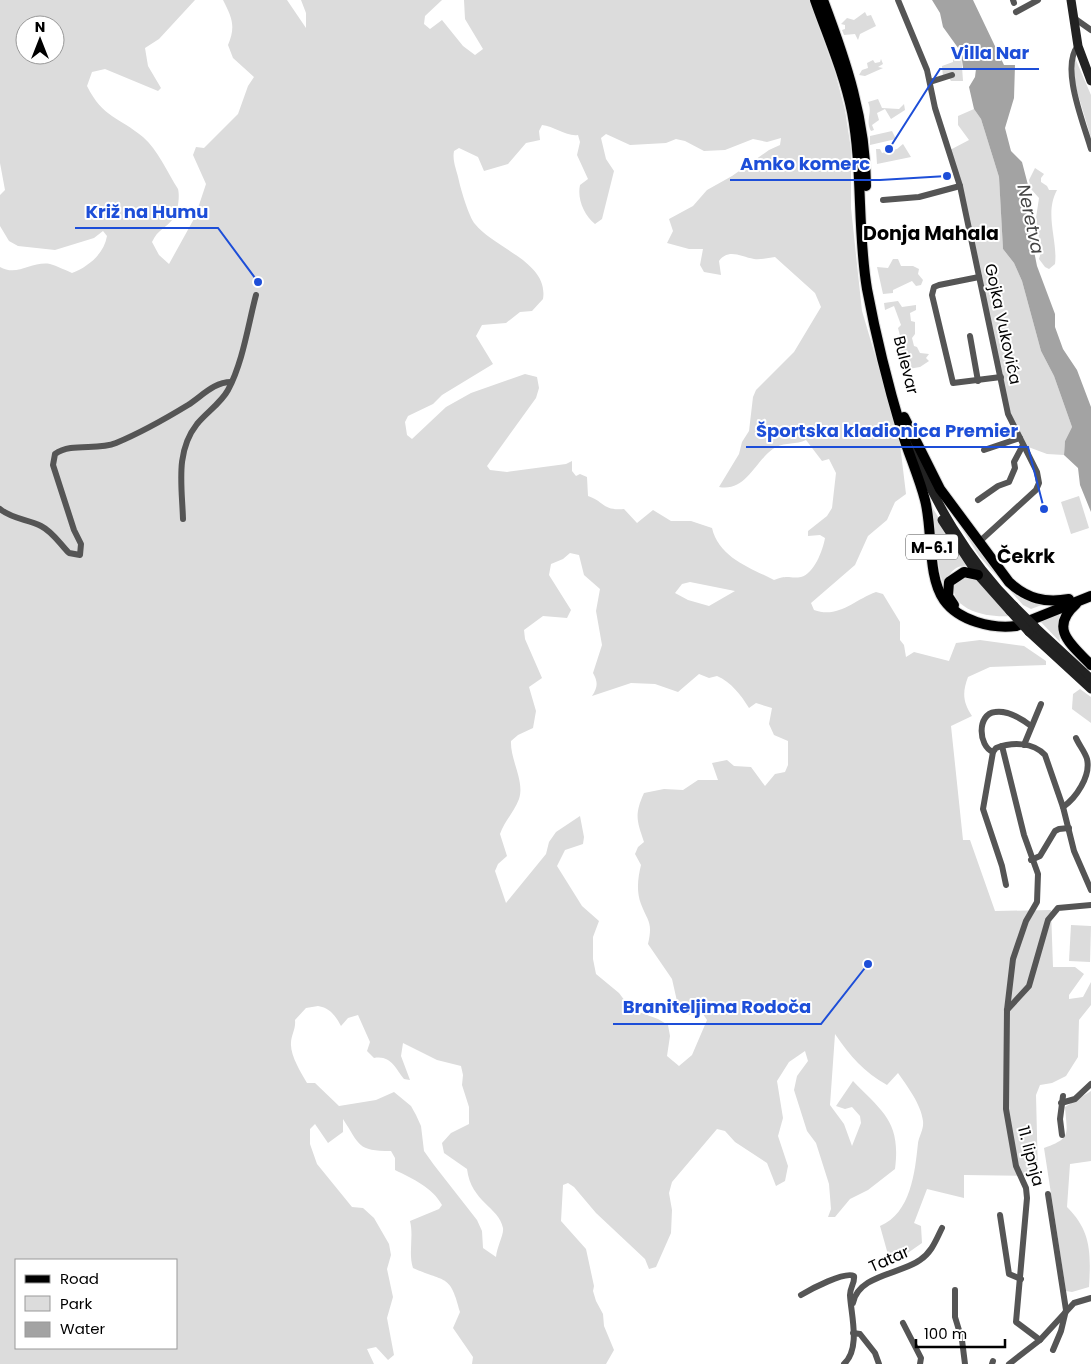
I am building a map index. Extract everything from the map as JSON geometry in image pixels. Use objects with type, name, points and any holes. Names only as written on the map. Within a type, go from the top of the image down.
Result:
[{"type":"main road","name":"M-6.1","points":[[815,0],[837,59],[852,110],[859,173],[862,245],[867,289],[888,384],[906,445],[919,475],[931,527],[937,587],[949,606],[959,612],[975,621],[1006,627],[1016,626],[1087,597]]},
{"type":"main road","name":"Bulevar","points":[[823,0],[850,78],[862,130],[873,288],[906,425],[914,449],[951,523],[980,567],[1012,608],[1032,629],[1091,679]]},
{"type":"main road","points":[[1071,0],[1078,46],[1091,81]]},
{"type":"main road","name":"M-6.1","points":[[906,425],[940,489],[1009,582],[1023,594],[1050,602],[1087,597]]},
{"type":"main road","points":[[919,475],[948,531],[978,575],[1012,608]]},
{"type":"main road","points":[[959,612],[948,596],[950,582],[964,572],[978,575]]},
{"type":"main road","points":[[1087,597],[1064,616],[1063,626],[1072,645],[1091,665]]},
{"type":"main road","points":[[1032,629],[1091,689]]},
{"type":"street","name":"Gojka Vukovića","points":[[898,0],[930,82],[935,108],[960,186],[1008,414],[1037,472],[1038,487],[979,542]]},
{"type":"street","points":[[1016,12],[1038,0]]},
{"type":"street","points":[[1074,18],[1091,30]]},
{"type":"street","points":[[1078,46],[1071,57],[1072,79],[1091,149]]},
{"type":"street","points":[[930,82],[952,75]]},
{"type":"street","points":[[883,200],[919,197],[960,186]]},
{"type":"street","points":[[979,277],[939,285],[932,291],[951,381],[956,384],[1001,377]]},
{"type":"street","points":[[183,519],[181,469],[184,448],[196,426],[224,395],[232,382],[256,295]]},
{"type":"street","points":[[970,336],[978,380]]},
{"type":"street","points":[[0,509],[14,517],[42,526],[69,553],[80,555],[81,544],[74,530],[53,465],[55,454],[66,450],[103,447],[116,443],[173,413],[216,386],[232,382]]},
{"type":"street","points":[[984,450],[1020,438]]},
{"type":"street","points":[[978,500],[1011,479],[1015,468],[1014,462],[1023,445]]},
{"type":"street","points":[[1024,745],[1041,704]]},
{"type":"street","points":[[993,752],[985,745],[982,736],[985,720],[989,714],[995,712],[1008,714],[1020,718],[1031,726]]},
{"type":"street","points":[[1063,807],[1076,795],[1087,767],[1087,759],[1076,738]]},
{"type":"street","points":[[1006,884],[983,809],[993,752],[996,748],[1002,746],[1024,745],[1040,750],[1045,755],[1063,807],[1074,851],[1091,890]]},
{"type":"street","name":"11. lipnja","points":[[1002,746],[1031,860],[1038,874],[1037,902],[1026,921],[1013,959],[1007,1010],[1006,1109],[1012,1151],[1016,1166],[1026,1188],[1027,1198],[1016,1322],[1040,1340]]},
{"type":"street","points":[[1031,860],[1040,856],[1055,831],[1069,828]]},
{"type":"street","points":[[1007,1010],[1029,986],[1048,920],[1058,908],[1091,905]]},
{"type":"street","points":[[1061,1103],[1075,1099],[1091,1084]]},
{"type":"street","points":[[1062,1135],[1061,1103],[1063,1096]]},
{"type":"street","name":"11. lipnja","points":[[1048,1194],[1066,1310]]},
{"type":"street","points":[[1000,1215],[1009,1274],[1021,1279]]},
{"type":"street","name":"Tatar","points":[[844,1364],[852,1352],[854,1300],[860,1288],[876,1279],[910,1267],[922,1259],[931,1250],[942,1228]]},
{"type":"street","name":"Tatar","points":[[801,1295],[817,1285],[852,1274],[854,1281],[850,1292],[853,1317]]},
{"type":"street","points":[[955,1290],[955,1317],[962,1340],[965,1364]]},
{"type":"street","points":[[1009,1364],[1040,1340],[1074,1303],[1091,1298]]},
{"type":"street","points":[[1053,1350],[1061,1331],[1066,1310]]},
{"type":"street","points":[[903,1323],[921,1358],[920,1364]]},
{"type":"street","points":[[853,1333],[860,1334],[875,1353],[879,1364]]},
{"type":"green space","points":[[0,0],[195,0],[159,39],[145,48],[148,66],[161,88],[158,91],[105,69],[92,72],[87,86],[93,97],[105,111],[134,130],[148,142],[178,189],[179,196],[175,216],[157,234],[152,242],[159,255],[169,264],[195,217],[206,184],[193,155],[196,147],[204,148],[238,114],[248,86],[254,77],[233,58],[228,45],[232,32],[232,22],[223,0],[287,0],[306,28],[306,13],[301,0],[442,0],[425,16],[424,24],[430,29],[442,20],[463,46],[475,55],[483,49],[465,19],[464,0],[809,0],[835,72],[845,110],[851,149],[851,208],[862,311],[899,436],[906,494],[895,502],[887,520],[868,536],[855,565],[811,603],[814,610],[831,612],[846,607],[876,592],[883,594],[900,622],[900,640],[904,645],[906,657],[914,652],[949,661],[956,643],[980,640],[1024,646],[1046,661],[1046,665],[990,667],[968,677],[964,697],[972,716],[951,726],[963,840],[970,840],[995,911],[1051,910],[1053,967],[1075,967],[1084,974],[1069,995],[1069,999],[1083,997],[1091,982],[1091,1005],[1079,1020],[1078,1057],[1066,1076],[1052,1083],[1040,1085],[1036,1095],[1038,1176],[964,1175],[964,1198],[927,1189],[914,1223],[921,1226],[922,1243],[902,1257],[893,1260],[887,1251],[880,1226],[899,1212],[905,1202],[913,1179],[923,1127],[922,1115],[920,1108],[898,1073],[887,1085],[871,1075],[858,1063],[835,1034],[830,1105],[844,1124],[852,1146],[861,1123],[860,1116],[852,1107],[845,1109],[836,1106],[853,1081],[888,1119],[895,1140],[895,1169],[868,1190],[850,1199],[835,1217],[828,1217],[831,1209],[829,1184],[816,1143],[807,1131],[794,1090],[797,1076],[808,1061],[805,1051],[789,1062],[777,1081],[783,1118],[778,1136],[788,1166],[785,1181],[776,1186],[767,1163],[735,1142],[725,1131],[717,1129],[672,1182],[669,1193],[672,1210],[671,1233],[656,1267],[649,1269],[645,1259],[596,1213],[574,1187],[568,1183],[563,1185],[561,1221],[586,1249],[594,1286],[593,1291],[603,1314],[604,1326],[614,1350],[606,1364],[472,1364],[473,1357],[453,1328],[460,1312],[453,1291],[440,1278],[413,1268],[410,1221],[439,1209],[442,1205],[427,1188],[395,1170],[395,1158],[391,1151],[372,1150],[361,1145],[343,1119],[343,1132],[328,1143],[315,1124],[310,1129],[310,1144],[317,1164],[352,1207],[363,1208],[374,1218],[389,1244],[391,1255],[387,1269],[393,1297],[387,1318],[394,1355],[388,1360],[376,1347],[367,1349],[374,1364],[0,1364],[0,267],[6,270],[19,270],[50,264],[72,273],[84,267],[99,254],[103,249],[107,236],[103,231],[94,238],[55,250],[18,246],[9,241],[0,226],[0,195],[5,190],[0,163]],"holes":[[[542,125],[578,135],[580,142],[577,155],[588,179],[580,185],[580,196],[585,211],[595,224],[602,219],[614,171],[606,159],[601,138],[606,134],[630,145],[666,143],[676,139],[685,141],[704,151],[725,150],[753,139],[767,142],[781,138],[780,145],[769,150],[732,176],[707,190],[693,206],[669,219],[673,231],[667,243],[689,249],[703,249],[700,265],[704,272],[721,275],[719,261],[727,255],[735,254],[756,259],[775,257],[815,293],[821,307],[794,352],[756,390],[753,397],[749,431],[742,442],[739,454],[719,487],[737,485],[744,480],[769,452],[784,444],[806,440],[822,461],[829,459],[836,473],[832,508],[827,516],[808,531],[808,536],[820,535],[825,538],[814,567],[806,575],[801,577],[783,577],[774,580],[737,561],[721,547],[712,528],[691,521],[671,521],[653,510],[637,523],[624,509],[611,509],[588,496],[587,477],[580,474],[576,476],[572,471],[572,461],[566,464],[507,472],[490,470],[487,466],[536,398],[539,388],[537,377],[525,374],[471,393],[446,407],[412,439],[407,435],[405,422],[408,416],[433,404],[442,395],[493,364],[476,336],[482,325],[506,323],[520,312],[532,311],[543,299],[543,286],[538,275],[519,257],[484,233],[473,221],[454,162],[454,151],[459,148],[478,157],[484,171],[508,164],[526,143],[540,140],[539,131]],[[570,553],[579,555],[584,575],[600,589],[596,611],[602,645],[593,673],[597,684],[592,696],[631,683],[655,684],[678,692],[699,674],[709,678],[717,676],[735,689],[749,708],[756,703],[772,708],[769,724],[774,735],[788,741],[788,765],[785,772],[775,774],[765,786],[751,767],[734,766],[727,760],[712,763],[718,780],[698,780],[683,790],[664,789],[644,793],[641,801],[638,818],[644,842],[638,847],[635,854],[641,865],[638,879],[639,899],[650,926],[648,944],[672,979],[679,1010],[690,1015],[703,1014],[707,1020],[692,1055],[679,1066],[667,1056],[670,1036],[668,1025],[658,1019],[631,1009],[619,993],[596,974],[593,959],[593,937],[599,921],[582,906],[557,866],[565,850],[583,844],[584,837],[580,816],[556,832],[549,842],[546,854],[506,903],[495,871],[498,864],[507,856],[500,834],[517,804],[520,792],[511,741],[518,735],[533,728],[536,711],[529,687],[542,678],[525,639],[524,630],[543,616],[567,618],[571,610],[549,575],[551,564],[563,559]],[[690,582],[735,591],[709,606],[688,600],[675,593],[682,584]],[[318,1006],[326,1008],[332,1013],[341,1026],[348,1018],[358,1015],[370,1042],[367,1051],[374,1058],[389,1060],[404,1079],[410,1080],[401,1056],[403,1043],[437,1060],[461,1066],[463,1075],[462,1085],[469,1107],[469,1124],[451,1133],[442,1143],[444,1153],[467,1169],[470,1180],[479,1197],[500,1221],[503,1231],[496,1257],[483,1248],[482,1231],[477,1220],[424,1151],[421,1126],[411,1106],[394,1092],[376,1100],[339,1106],[315,1083],[307,1083],[296,1064],[292,1053],[291,1040],[295,1020],[306,1008]]]},
{"type":"green space","points":[[865,12],[867,16],[871,15],[876,26],[860,34],[858,40],[855,34],[844,35],[842,30],[845,29],[845,25],[841,24],[847,18],[854,20]]},
{"type":"green space","points":[[961,52],[963,81],[951,81],[949,78],[943,77],[942,66],[953,62],[953,58]]},
{"type":"green space","points":[[1075,58],[1091,95],[1091,138],[1074,81]]},
{"type":"green space","points":[[881,59],[883,64],[878,67],[883,68],[865,76],[859,75],[862,70],[868,68],[867,63],[873,60],[875,63],[880,62]]},
{"type":"green space","points":[[878,99],[882,108],[899,109],[904,104],[905,110],[891,119],[885,109],[877,113],[879,120],[872,125],[874,130],[871,131],[869,127],[870,110],[868,102]]},
{"type":"green space","points":[[974,109],[981,119],[999,177],[1003,249],[1014,263],[1022,281],[1041,351],[1054,376],[1072,427],[1065,441],[1064,455],[1047,454],[1023,445],[1013,428],[950,150],[969,140],[958,125],[958,116]]},
{"type":"green space","points":[[892,131],[896,139],[870,145],[870,136]]},
{"type":"green space","points":[[903,144],[911,157],[877,164],[876,149],[880,149],[882,153],[897,149]]},
{"type":"green space","points":[[1035,168],[1044,174],[1041,182],[1049,190],[1057,190],[1053,199],[1051,218],[1055,264],[1049,269],[1039,259],[1041,252],[1036,218],[1039,198],[1031,189],[1029,180]]},
{"type":"green space","points":[[893,259],[898,259],[901,266],[913,266],[919,269],[918,274],[923,280],[921,285],[916,286],[912,281],[893,290],[893,293],[883,294],[877,267],[888,268]]},
{"type":"green space","points":[[898,301],[902,307],[916,305],[916,310],[910,313],[911,321],[915,322],[915,334],[912,338],[914,346],[917,347],[920,353],[929,354],[926,358],[929,361],[920,367],[902,370],[896,350],[903,347],[898,328],[901,325],[894,306],[885,310],[884,303]]},
{"type":"green space","points":[[939,492],[1008,582],[1047,603],[1031,609],[1023,605],[979,556]]},
{"type":"green space","points":[[1079,496],[1089,528],[1071,534],[1061,502]]},
{"type":"green space","points":[[930,504],[969,566],[959,567],[952,571],[947,579],[945,589],[940,574]]},
{"type":"green space","points":[[972,575],[1010,616],[980,613],[962,605],[956,598],[954,590],[955,579]]},
{"type":"green space","points":[[1060,612],[1058,623],[1060,642],[1039,620]]},
{"type":"green space","points":[[1080,689],[1091,697],[1091,723],[1072,709],[1073,694]]},
{"type":"green space","points":[[1071,925],[1091,926],[1090,962],[1069,961]]},
{"type":"green space","points":[[1091,1091],[1091,1161],[1070,1164],[1067,1207],[1081,1225],[1088,1243],[1090,1263],[1089,1287],[1072,1292],[1066,1291],[1044,1148],[1059,1141],[1066,1134],[1065,1107]]},
{"type":"water","points":[[932,0],[973,0],[1004,65],[1015,65],[1014,98],[1005,128],[1011,151],[1022,162],[1028,185],[1026,211],[1037,266],[1055,314],[1055,327],[1063,349],[1077,370],[1091,407],[1091,512],[1080,485],[1078,468],[1064,455],[1065,441],[1072,427],[1054,376],[1041,351],[1022,281],[1014,263],[1003,249],[999,177],[981,119],[974,109],[969,87],[975,77],[976,69],[963,68],[961,52],[943,27],[940,13]]},
{"type":"place","name":"Villa Nar","points":[[889,149]]},
{"type":"place","name":"Amko komerc","points":[[947,176]]},
{"type":"place","name":"Križ na Humu","points":[[258,282]]},
{"type":"place","name":"Športska kladionica Premier","points":[[1044,509]]},
{"type":"place","name":"Braniteljima Rodoča","points":[[868,964]]},
{"type":"district","name":"Donja Mahala","points":[[931,233]]},
{"type":"district","name":"Čekrk","points":[[1026,556]]},
{"type":"water label","name":"Neretva","points":[[1031,219]]}]
